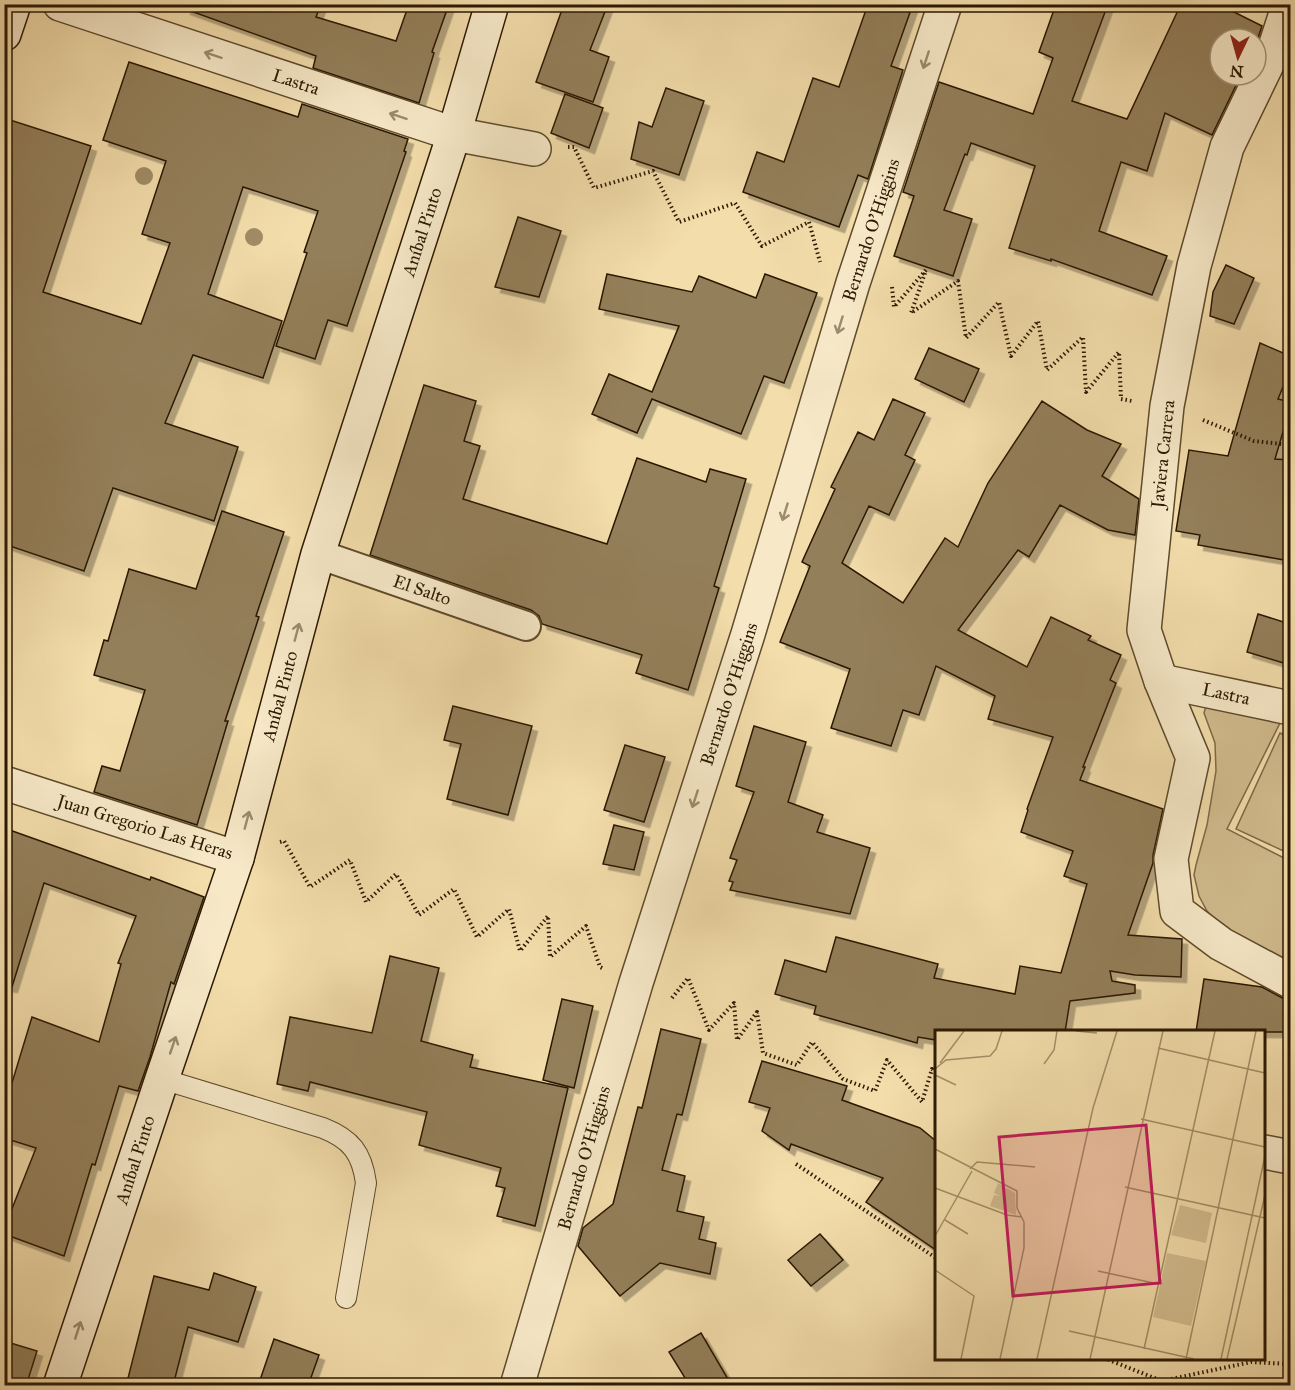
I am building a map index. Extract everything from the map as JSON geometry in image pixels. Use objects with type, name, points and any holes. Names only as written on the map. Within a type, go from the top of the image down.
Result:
[{"type":"street","points":[[4,34],[14,4]]},
{"type":"street","name":"Lastra","points":[[60,4],[454,134],[534,149]]},
{"type":"street","name":"Aníbal Pinto","points":[[60,1386],[237,858],[318,554],[454,134],[492,4]]},
{"type":"street","name":"Bernardo O'Higgins","points":[[517,1386],[636,983],[748,634],[853,283],[945,4]]},
{"type":"street","name":"Javiera Carrera","points":[[1289,4],[1274,50],[1227,147],[1194,266],[1167,406],[1144,630],[1161,681],[1193,758],[1171,859],[1177,911],[1221,944],[1290,981]]},
{"type":"street","name":"El Salto","points":[[318,554],[526,626]]},
{"type":"street","name":"Lastra","points":[[1161,681],[1290,708]]},
{"type":"street","name":"Juan Gregorio Las Heras","points":[[4,783],[237,858]]},
{"type":"street","points":[[1265,1152],[1290,1157]]},
{"type":"lane","points":[[162,1079],[323,1128],[347,1140],[363,1166],[366,1183],[346,1299]]},
{"type":"path","points":[[1167,406],[1254,441],[1290,445]]},
{"type":"path","name":"Juan Gregorio Las Heras","points":[[237,858],[284,841],[310,887],[350,860],[366,902],[396,874],[419,915],[454,889],[477,937],[509,909],[520,951],[548,916],[550,957],[586,926],[600,967],[636,983]]},
{"type":"path","points":[[670,1000],[688,978],[709,1030],[734,1003],[737,1040],[757,1012],[763,1053],[797,1065],[812,1042],[843,1079],[875,1091],[887,1060],[922,1102],[932,1069],[935,1072]]},
{"type":"path","points":[[796,1164],[935,1257]]},
{"type":"path","points":[[1107,1360],[1162,1382],[1251,1362],[1290,1364]]},
{"type":"shaded area","points":[[1206,706],[1280,723],[1227,829],[1290,861],[1290,963],[1220,925],[1207,911],[1199,896],[1194,875],[1207,825],[1216,771],[1215,743],[1204,713]]},
{"type":"shaded area","points":[[1280,733],[1290,738],[1290,854],[1236,829]]},
{"type":"building","points":[[186,4],[321,4],[316,17],[396,41],[409,4],[449,4],[432,52],[434,53],[419,103],[313,68],[316,56],[185,9]]},
{"type":"building","points":[[564,4],[608,4],[590,50],[609,57],[593,102],[536,82]]},
{"type":"building","points":[[868,4],[913,4],[891,66],[903,70],[868,179],[858,175],[839,227],[743,192],[757,152],[784,162],[813,78],[839,87]]},
{"type":"building","points":[[1056,4],[1108,4],[1072,101],[1127,119],[1181,4],[1218,4],[1262,26],[1208,27],[1208,87],[1235,87],[1212,135],[1165,113],[1147,171],[1121,162],[1099,231],[1167,256],[1152,295],[1051,259],[1051,261],[1009,248],[1035,166],[971,143],[944,210],[972,219],[953,276],[894,256],[914,196],[903,192],[939,82],[1033,114],[1053,58],[1039,52]]},
{"type":"building","points":[[129,62],[298,117],[302,104],[408,139],[404,151],[406,152],[347,326],[328,320],[315,359],[276,346],[307,253],[304,252],[318,211],[243,187],[208,294],[282,321],[263,378],[193,355],[165,423],[238,447],[214,521],[113,488],[84,571],[4,544],[4,118],[91,146],[43,292],[141,324],[170,243],[142,234],[166,161],[103,140]]},
{"type":"building","points":[[666,88],[704,101],[679,175],[631,159],[639,122],[652,127]]},
{"type":"building","points":[[565,94],[603,108],[589,148],[551,133]]},
{"type":"building","points":[[518,217],[561,231],[539,297],[495,287]]},
{"type":"building","points":[[1226,265],[1254,278],[1234,324],[1210,316],[1213,292]]},
{"type":"building","points":[[607,274],[692,292],[699,276],[756,298],[765,274],[817,293],[784,383],[764,376],[741,434],[652,399],[637,433],[592,414],[609,374],[652,392],[679,326],[599,309]]},
{"type":"building","points":[[1260,343],[1290,356],[1290,370],[1278,399],[1290,402],[1290,408],[1275,459],[1290,460],[1290,561],[1198,545],[1200,535],[1176,531],[1189,450],[1228,456]]},
{"type":"building","points":[[929,348],[979,369],[964,402],[915,379]]},
{"type":"building","points":[[424,385],[476,401],[464,441],[480,446],[463,499],[607,544],[637,458],[706,482],[710,469],[746,479],[714,586],[719,588],[688,690],[636,673],[642,655],[542,624],[539,616],[531,610],[370,555]]},
{"type":"building","points":[[893,399],[925,413],[905,455],[915,460],[889,515],[869,506],[842,563],[903,603],[945,538],[958,547],[988,483],[1042,401],[1087,430],[1121,444],[1102,476],[1139,499],[1135,535],[1108,530],[1060,505],[1029,557],[1018,550],[958,630],[1027,667],[1051,617],[1091,636],[1088,640],[1121,655],[1110,680],[1116,683],[1080,780],[1163,809],[1153,863],[1128,935],[1182,939],[1181,977],[1135,975],[1110,971],[1112,981],[1135,985],[1135,993],[1070,1001],[1065,1030],[935,1030],[935,1040],[918,1037],[917,1043],[814,1014],[816,1006],[775,994],[785,960],[826,972],[836,937],[938,964],[934,978],[1015,994],[1020,966],[1061,973],[1087,884],[1064,876],[1073,851],[1021,832],[1053,737],[988,719],[995,696],[936,666],[919,715],[903,710],[891,746],[831,728],[850,669],[780,642],[810,566],[802,562],[835,489],[831,487],[858,432],[874,440]]},
{"type":"building","points":[[222,511],[284,532],[256,616],[259,617],[225,721],[228,721],[197,825],[94,792],[102,766],[120,771],[145,690],[94,675],[104,640],[108,641],[129,569],[196,589]]},
{"type":"building","points":[[1258,614],[1290,624],[1290,665],[1247,652]]},
{"type":"building","points":[[453,706],[532,726],[508,815],[447,799],[461,744],[444,740]]},
{"type":"building","points":[[754,726],[806,742],[788,802],[823,815],[817,832],[870,848],[850,914],[730,890],[733,882],[729,881],[737,860],[730,858],[754,792],[736,786]]},
{"type":"building","points":[[625,745],[665,757],[644,822],[604,810]]},
{"type":"building","points":[[614,825],[644,832],[634,870],[603,864]]},
{"type":"building","points":[[4,828],[204,897],[174,984],[171,982],[138,1091],[119,1086],[64,1256],[4,1234],[36,1148],[4,1138],[4,1109],[32,1017],[99,1042],[121,964],[118,963],[136,916],[44,883],[12,987],[4,986]]},
{"type":"building","points":[[390,956],[439,968],[421,1041],[473,1055],[470,1067],[568,1088],[535,1226],[497,1216],[505,1188],[496,1186],[501,1168],[419,1145],[427,1112],[310,1082],[308,1091],[277,1084],[290,1017],[372,1033]]},
{"type":"building","points":[[1204,979],[1262,987],[1290,1002],[1290,1032],[1196,1030]]},
{"type":"building","points":[[562,999],[593,1006],[574,1088],[543,1080]]},
{"type":"building","points":[[661,1029],[701,1039],[682,1115],[677,1114],[662,1170],[685,1176],[677,1211],[704,1217],[699,1239],[716,1243],[710,1274],[660,1263],[620,1296],[578,1246],[583,1228],[613,1204],[638,1107],[642,1108]]},
{"type":"building","points":[[762,1061],[847,1086],[842,1100],[920,1128],[935,1140],[935,1249],[866,1202],[883,1178],[791,1144],[789,1150],[762,1131],[770,1108],[749,1102]]},
{"type":"building","points":[[820,1234],[843,1260],[811,1286],[788,1260]]},
{"type":"building","points":[[214,1273],[256,1287],[238,1342],[188,1327],[173,1386],[126,1386],[154,1276],[209,1290]]},
{"type":"building","points":[[701,1333],[732,1386],[690,1386],[669,1352]]},
{"type":"building","points":[[274,1339],[319,1355],[308,1386],[258,1386]]},
{"type":"building","points":[[4,1341],[37,1351],[26,1386],[4,1386]]}]
